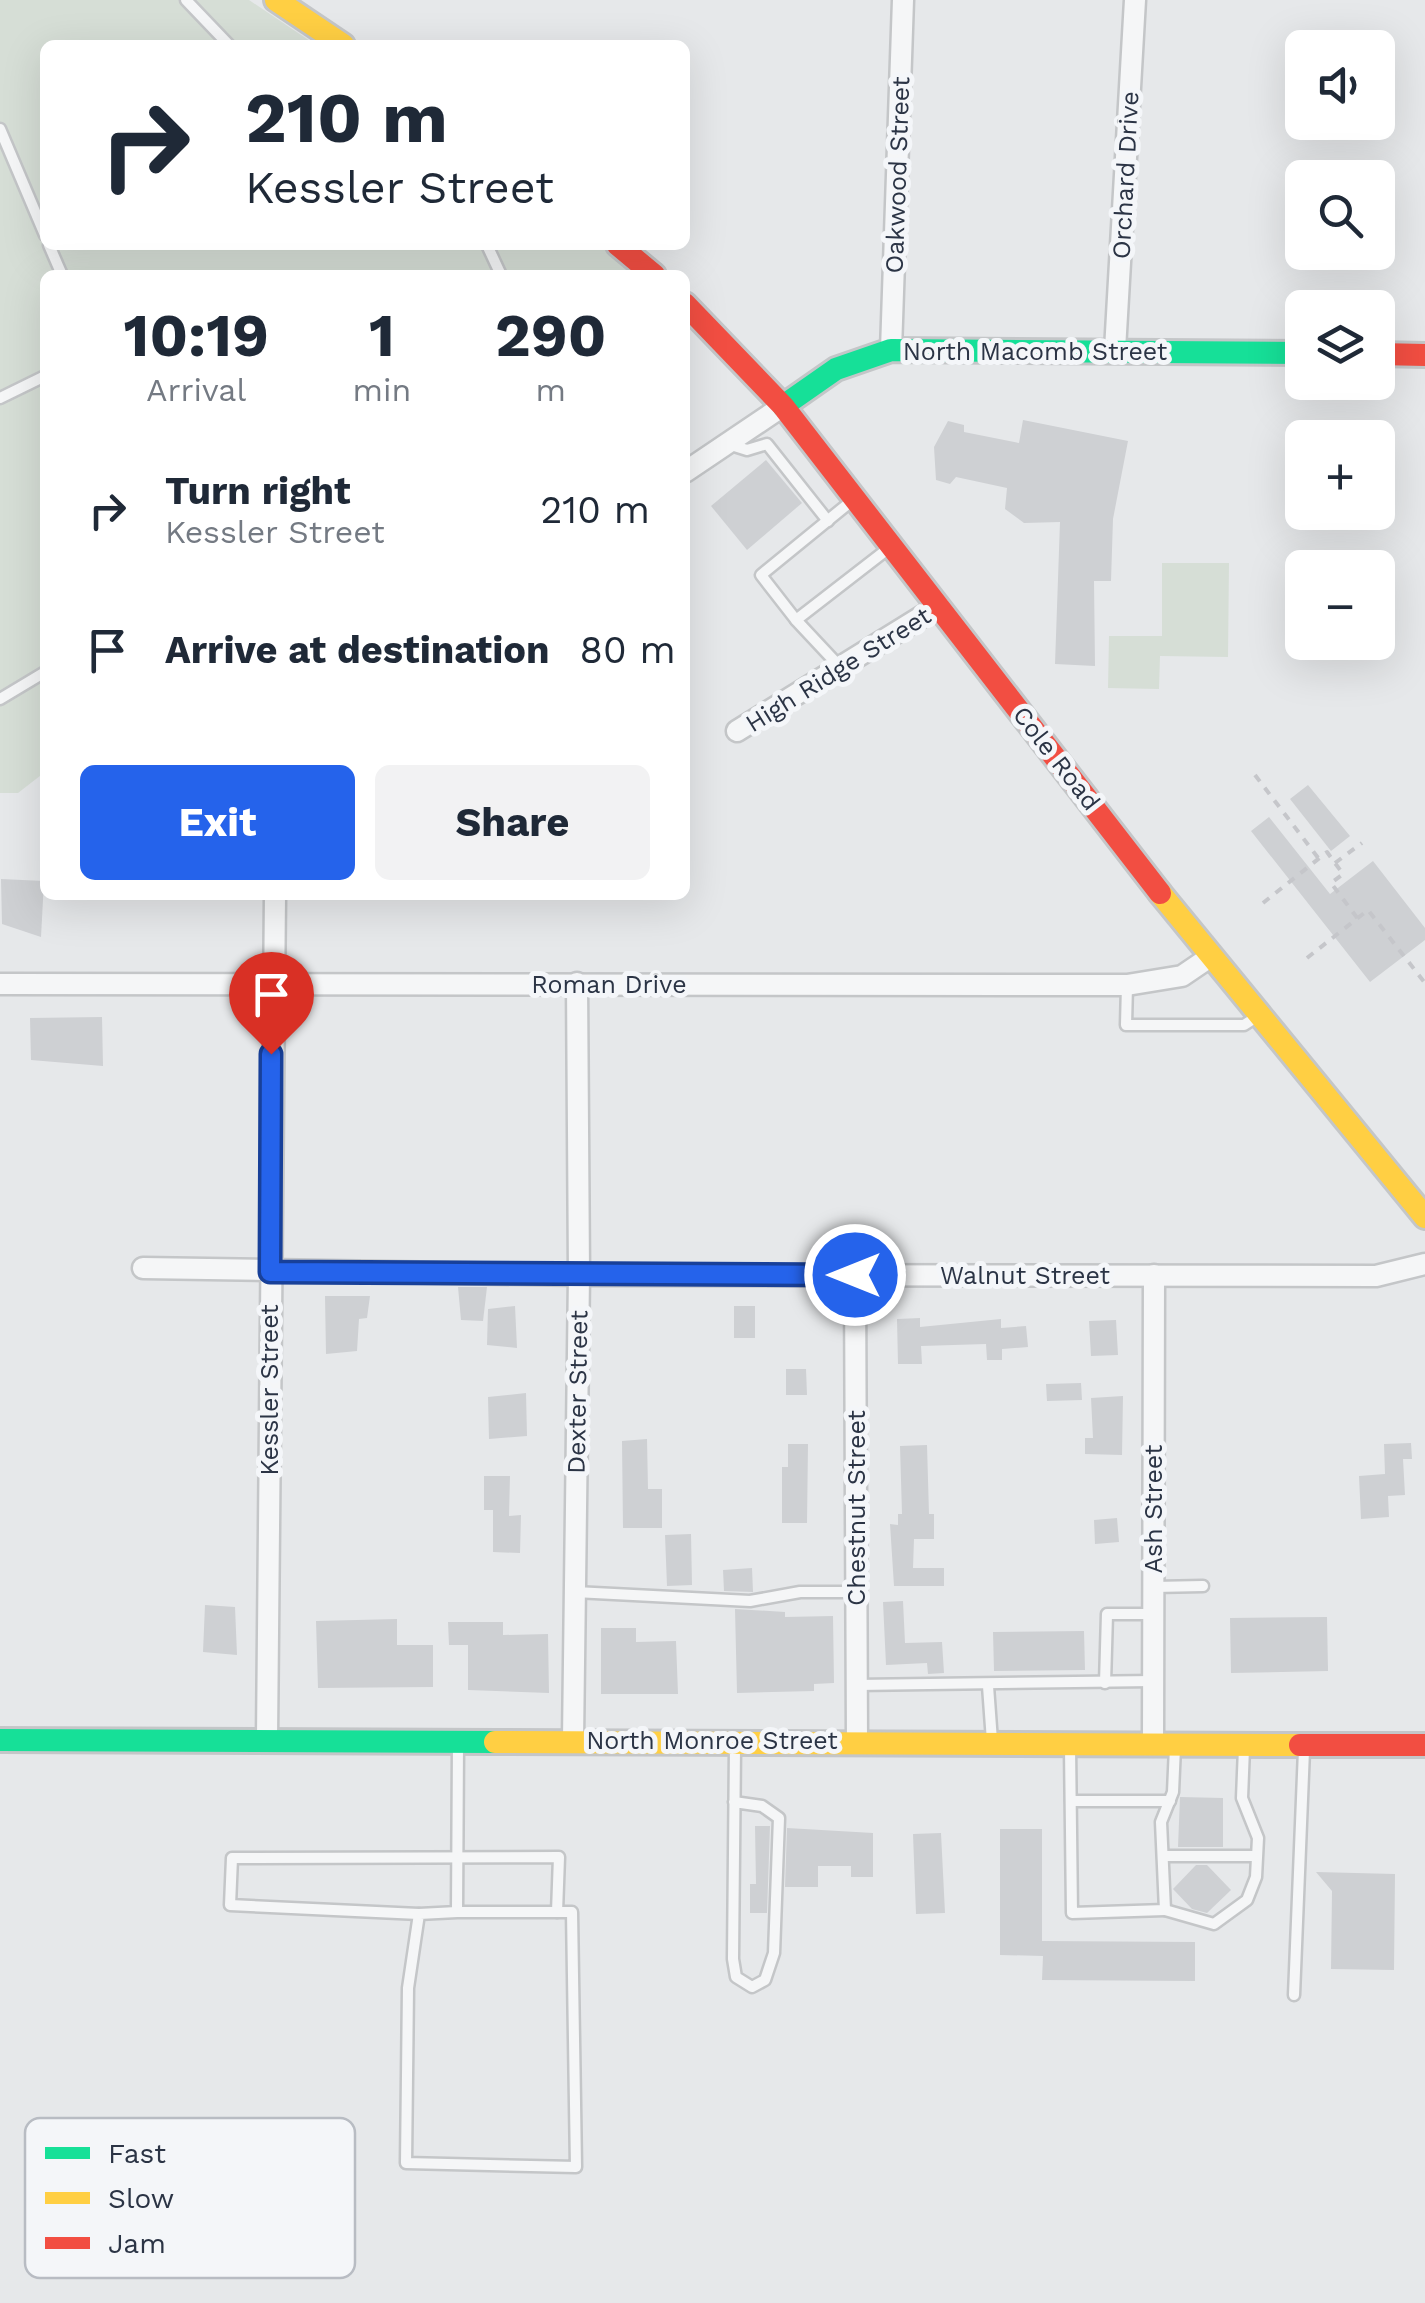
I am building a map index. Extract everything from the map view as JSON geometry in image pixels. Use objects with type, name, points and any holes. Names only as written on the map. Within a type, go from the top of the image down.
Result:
[{"type":"street","points":[[276,0],[336,40]]},
{"type":"street","name":"Oakwood Street","points":[[891,350],[903,0]]},
{"type":"street","name":"Orchard Drive","points":[[1115,350],[1136,0]]},
{"type":"street","points":[[624,250],[648,270]]},
{"type":"street","name":"Cole Road","points":[[690,309],[783,406],[1210,957],[1425,1217]]},
{"type":"street","name":"North Macomb Street","points":[[783,406],[836,369],[891,350],[1285,354]]},
{"type":"street","points":[[1395,354],[1425,354]]},
{"type":"street","points":[[690,469],[783,406]]},
{"type":"street","name":"High Ridge Street","points":[[737,731],[939,606]]},
{"type":"street","name":"Kessler Street","points":[[267,1738],[275,900]]},
{"type":"street","name":"Roman Drive","points":[[0,984],[1128,986],[1182,976],[1210,957]]},
{"type":"street","name":"Dexter Street","points":[[573,1740],[579,1275],[577,984]]},
{"type":"street","name":"Walnut Street","points":[[143,1268],[579,1275],[1376,1276],[1425,1264]]},
{"type":"street","name":"Chestnut Street","points":[[855,1275],[858,1741]]},
{"type":"street","name":"Ash Street","points":[[1154,1276],[1153,1682],[1164,1743]]},
{"type":"street","name":"North Monroe Street","points":[[0,1740],[1425,1744]]},
{"type":"lane","points":[[186,0],[224,40]]},
{"type":"lane","points":[[0,129],[40,222]]},
{"type":"lane","points":[[0,398],[40,378]]},
{"type":"lane","points":[[727,444],[746,450],[767,444],[828,521]]},
{"type":"lane","points":[[841,668],[761,575],[854,499]]},
{"type":"lane","points":[[796,620],[892,546]]},
{"type":"lane","points":[[0,699],[40,675]]},
{"type":"lane","points":[[1128,986],[1126,1025],[1244,1025],[1259,1016]]},
{"type":"lane","points":[[1153,1587],[1204,1586]]},
{"type":"lane","points":[[575,1592],[750,1601],[800,1592],[857,1592]]},
{"type":"lane","points":[[1105,1682],[1107,1614],[1153,1614]]},
{"type":"lane","points":[[857,1685],[1153,1682]]},
{"type":"lane","points":[[988,1686],[992,1742]]},
{"type":"lane","points":[[456,1912],[458,1739]]},
{"type":"lane","points":[[734,1802],[762,1806],[780,1818],[774,1953],[766,1980],[752,1987],[736,1976],[733,1959],[734,1802],[735,1740]]},
{"type":"lane","points":[[1070,1742],[1072,1913],[1165,1910],[1214,1924],[1247,1900],[1256,1877],[1254,1856],[1258,1838],[1242,1798],[1244,1743]]},
{"type":"lane","points":[[1164,1743],[1170,1800],[1161,1822],[1165,1910]]},
{"type":"lane","points":[[1294,1995],[1304,1744]]},
{"type":"lane","points":[[1071,1801],[1170,1800]]},
{"type":"lane","points":[[1163,1856],[1254,1856]]},
{"type":"lane","points":[[419,1914],[408,1988],[406,2163],[576,2167],[572,1912],[419,1914],[230,1905],[232,1858],[560,1857],[557,1912]]},
{"type":"path","points":[[1255,776],[1319,859]]},
{"type":"path","points":[[1335,864],[1362,843]]},
{"type":"path","points":[[1263,903],[1326,852],[1343,874],[1331,883],[1358,919]]},
{"type":"path","points":[[1307,958],[1368,910],[1425,983]]},
{"type":"shaded area","points":[[0,0],[249,0],[309,40],[40,40],[40,250],[607,250],[630,270],[40,270],[40,776],[18,793],[0,793]]},
{"type":"shaded area","points":[[1162,563],[1229,563],[1228,657],[1160,656],[1159,689],[1108,688],[1109,636],[1162,636]]},
{"type":"building","points":[[1023,420],[1128,441],[1113,519],[1111,581],[1094,581],[1095,666],[1055,664],[1060,522],[1024,523],[1005,509],[1007,488],[956,477],[950,484],[936,480],[934,447],[948,421],[964,425],[964,432],[1019,443]]},
{"type":"building","points":[[766,460],[802,503],[747,550],[711,506]]},
{"type":"building","points":[[1308,785],[1350,836],[1331,851],[1290,799]]},
{"type":"building","points":[[1269,817],[1330,894],[1373,861],[1425,928],[1425,940],[1370,982],[1251,831]]},
{"type":"building","points":[[1,879],[40,881],[41,937],[2,924]]},
{"type":"building","points":[[102,1017],[103,1066],[31,1060],[30,1018]]},
{"type":"building","points":[[458,1287],[487,1287],[483,1321],[461,1320]]},
{"type":"building","points":[[325,1296],[370,1296],[367,1318],[359,1319],[357,1351],[326,1354]]},
{"type":"building","points":[[515,1306],[517,1348],[487,1345],[488,1309]]},
{"type":"building","points":[[734,1306],[755,1306],[755,1338],[734,1338]]},
{"type":"building","points":[[920,1318],[920,1327],[1001,1319],[1001,1328],[1026,1326],[1028,1347],[1002,1349],[1002,1360],[987,1360],[986,1344],[921,1346],[922,1364],[898,1364],[897,1319]]},
{"type":"building","points":[[1116,1320],[1118,1355],[1091,1356],[1089,1321]]},
{"type":"building","points":[[786,1369],[806,1369],[807,1395],[786,1395]]},
{"type":"building","points":[[1081,1383],[1082,1400],[1047,1401],[1046,1384]]},
{"type":"building","points":[[526,1393],[527,1436],[489,1439],[488,1397]]},
{"type":"building","points":[[1123,1396],[1122,1455],[1085,1454],[1085,1438],[1093,1438],[1091,1398]]},
{"type":"building","points":[[647,1439],[648,1489],[662,1489],[662,1528],[623,1528],[622,1441]]},
{"type":"building","points":[[1411,1443],[1412,1459],[1403,1459],[1405,1495],[1388,1496],[1389,1517],[1361,1519],[1359,1476],[1385,1474],[1384,1444]]},
{"type":"building","points":[[788,1444],[808,1444],[807,1523],[782,1523],[782,1467],[788,1467]]},
{"type":"building","points":[[927,1445],[929,1514],[934,1514],[934,1539],[914,1539],[913,1568],[944,1568],[944,1586],[894,1586],[890,1524],[898,1525],[898,1514],[902,1514],[900,1446]]},
{"type":"building","points":[[484,1476],[510,1476],[509,1516],[521,1515],[520,1553],[493,1552],[493,1510],[484,1510]]},
{"type":"building","points":[[1117,1518],[1119,1542],[1095,1544],[1094,1520]]},
{"type":"building","points":[[691,1534],[692,1585],[667,1586],[665,1535]]},
{"type":"building","points":[[752,1568],[753,1592],[724,1591],[723,1570]]},
{"type":"building","points":[[903,1601],[905,1643],[942,1642],[944,1673],[928,1674],[927,1663],[886,1665],[883,1602]]},
{"type":"building","points":[[205,1605],[235,1607],[237,1655],[203,1652]]},
{"type":"building","points":[[735,1609],[785,1612],[785,1617],[833,1616],[834,1683],[814,1684],[814,1691],[737,1693]]},
{"type":"building","points":[[1327,1617],[1328,1671],[1231,1673],[1230,1618]]},
{"type":"building","points":[[397,1619],[397,1645],[433,1645],[433,1687],[318,1688],[316,1621]]},
{"type":"building","points":[[448,1622],[503,1622],[503,1635],[548,1634],[549,1693],[468,1690],[468,1645],[449,1645]]},
{"type":"building","points":[[601,1628],[636,1628],[636,1642],[676,1641],[678,1694],[601,1694]]},
{"type":"building","points":[[1084,1631],[1085,1670],[994,1671],[993,1632]]},
{"type":"building","points":[[1180,1797],[1223,1798],[1223,1847],[1178,1847]]},
{"type":"building","points":[[755,1826],[770,1826],[767,1913],[750,1913],[750,1884],[756,1884]]},
{"type":"building","points":[[787,1828],[873,1833],[873,1877],[851,1877],[851,1866],[818,1866],[818,1887],[785,1887]]},
{"type":"building","points":[[1000,1829],[1042,1829],[1042,1941],[1195,1942],[1195,1981],[1042,1980],[1043,1956],[1000,1955]]},
{"type":"building","points":[[941,1833],[945,1913],[916,1914],[913,1834]]},
{"type":"building","points":[[1196,1865],[1207,1865],[1231,1890],[1207,1913],[1192,1909],[1173,1889]]},
{"type":"building","points":[[1316,1872],[1395,1874],[1394,1970],[1331,1969],[1332,1891]]},
{"type":"traffic: fast","points":[[783,406],[836,369],[891,350],[1285,353]]},
{"type":"traffic: fast","points":[[0,1740],[495,1742]]},
{"type":"traffic: slow","points":[[276,0],[336,40]]},
{"type":"traffic: slow","points":[[1160,893],[1425,1217]]},
{"type":"traffic: slow","points":[[495,1742],[1300,1745]]},
{"type":"traffic: jam","points":[[624,250],[648,270]]},
{"type":"traffic: jam","points":[[690,309],[783,406],[1160,893]]},
{"type":"traffic: jam","points":[[1395,354],[1425,355]]},
{"type":"traffic: jam","points":[[1300,1745],[1425,1745]]},
{"type":"route","points":[[271,1054],[270,1272],[855,1275]]}]
